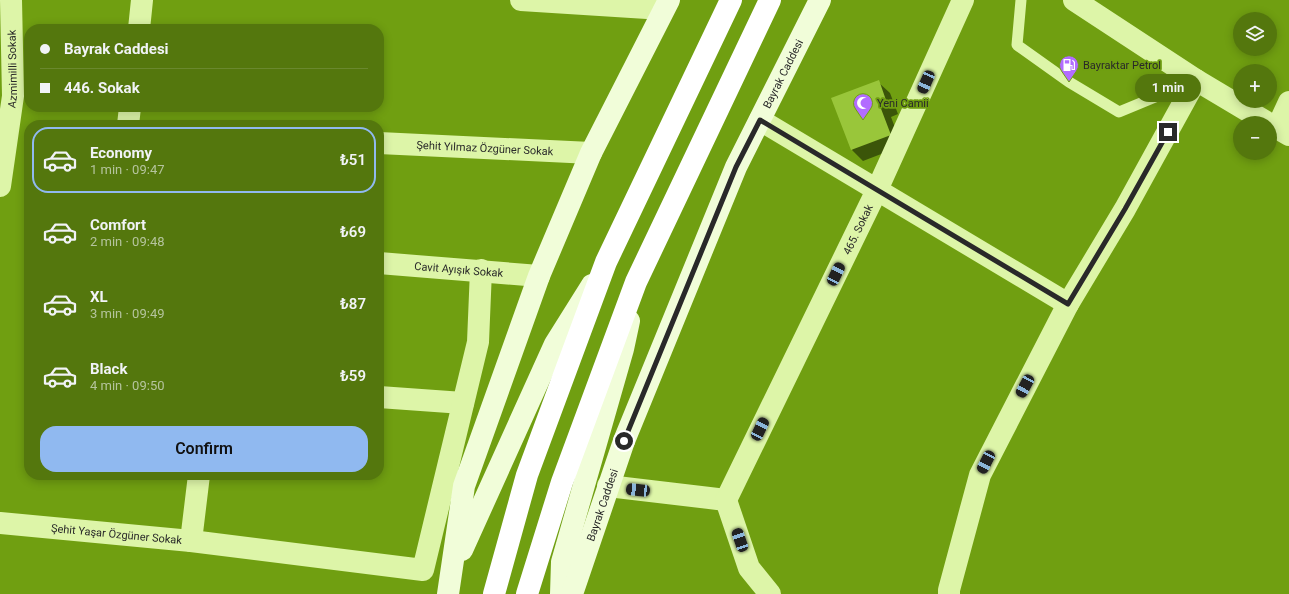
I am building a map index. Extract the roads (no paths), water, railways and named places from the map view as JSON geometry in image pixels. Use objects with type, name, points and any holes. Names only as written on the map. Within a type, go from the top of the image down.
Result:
[{"type":"highway","points":[[496,586],[527,475],[606,262],[731,0]]},
{"type":"highway","points":[[527,592],[562,482],[640,275],[770,0]]},
{"type":"main road","name":"Bayrak Caddesi","points":[[572,594],[624,441],[736,167],[820,0]]},
{"type":"main road","points":[[448,594],[464,486],[540,276],[591,153],[666,5]]},
{"type":"main road","points":[[452,573],[555,344],[606,262]]},
{"type":"main road","points":[[561,594],[562,562],[623,349],[640,275]]},
{"type":"street","name":"Azmimilli Sokak","points":[[0,186],[13,96],[11,0]]},
{"type":"street","points":[[140,24],[142,0]]},
{"type":"street","points":[[521,0],[666,5]]},
{"type":"street","name":"465. Sokak","points":[[726,500],[878,190],[963,0]]},
{"type":"street","points":[[1074,0],[1196,80],[1256,116]]},
{"type":"street","points":[[949,594],[980,475],[1068,304],[1125,209],[1196,80]]},
{"type":"street","points":[[1277,126],[1289,102]]},
{"type":"street","points":[[760,120],[1068,304]]},
{"type":"street","name":"Şehit Yılmaz Özgüner Sokak","points":[[384,143],[591,153]]},
{"type":"street","name":"Cavit Ayışık Sokak","points":[[384,263],[540,276]]},
{"type":"street","points":[[191,541],[423,570],[478,342],[480,270]]},
{"type":"street","points":[[384,397],[463,403]]},
{"type":"street","name":"Şehit Yaşar Özgüner Sokak","points":[[0,523],[191,541],[197,480]]},
{"type":"street","points":[[608,486],[726,500],[749,568],[770,594]]},
{"type":"lane","points":[[1021,0],[1017,45],[1069,82],[1120,112],[1196,80]]},
{"type":"place","name":"Bayraktar Petrol","points":[[1069,82]]},
{"type":"place","name":"Yeni Camii","points":[[863,120]]}]
